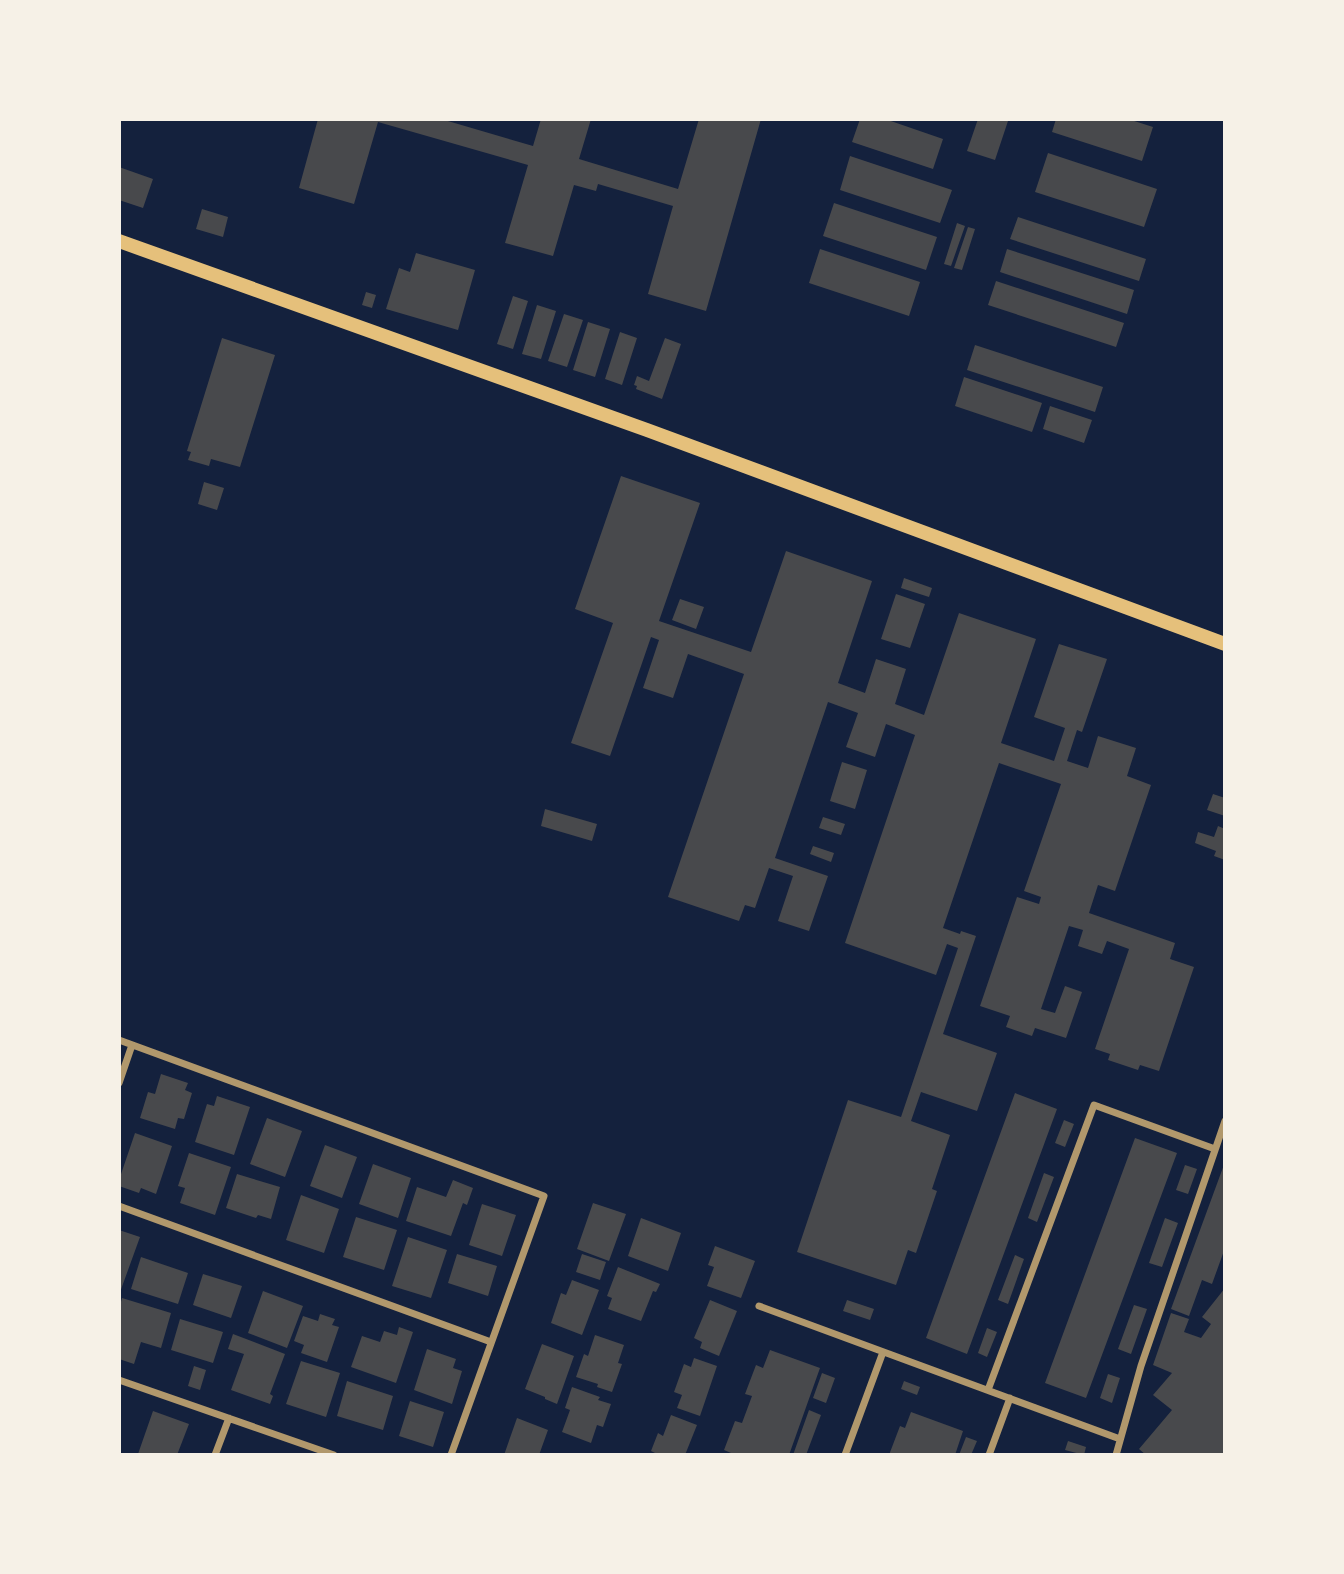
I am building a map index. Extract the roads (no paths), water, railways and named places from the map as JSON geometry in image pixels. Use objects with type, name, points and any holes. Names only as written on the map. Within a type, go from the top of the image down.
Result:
[{"type":"main road","points":[[119,241],[647,430],[1225,644]]},
{"type":"street","points":[[119,1040],[544,1196],[451,1455]]},
{"type":"street","points":[[119,1083],[132,1045]]},
{"type":"street","points":[[988,1390],[1094,1105],[1215,1149]]},
{"type":"street","points":[[1116,1455],[1141,1366],[1225,1121]]},
{"type":"street","points":[[119,1206],[491,1342]]},
{"type":"street","points":[[759,1306],[1120,1439]]},
{"type":"street","points":[[845,1455],[883,1352]]},
{"type":"street","points":[[119,1380],[334,1455]]},
{"type":"street","points":[[989,1455],[1010,1398]]},
{"type":"street","points":[[215,1455],[229,1418]]}]
